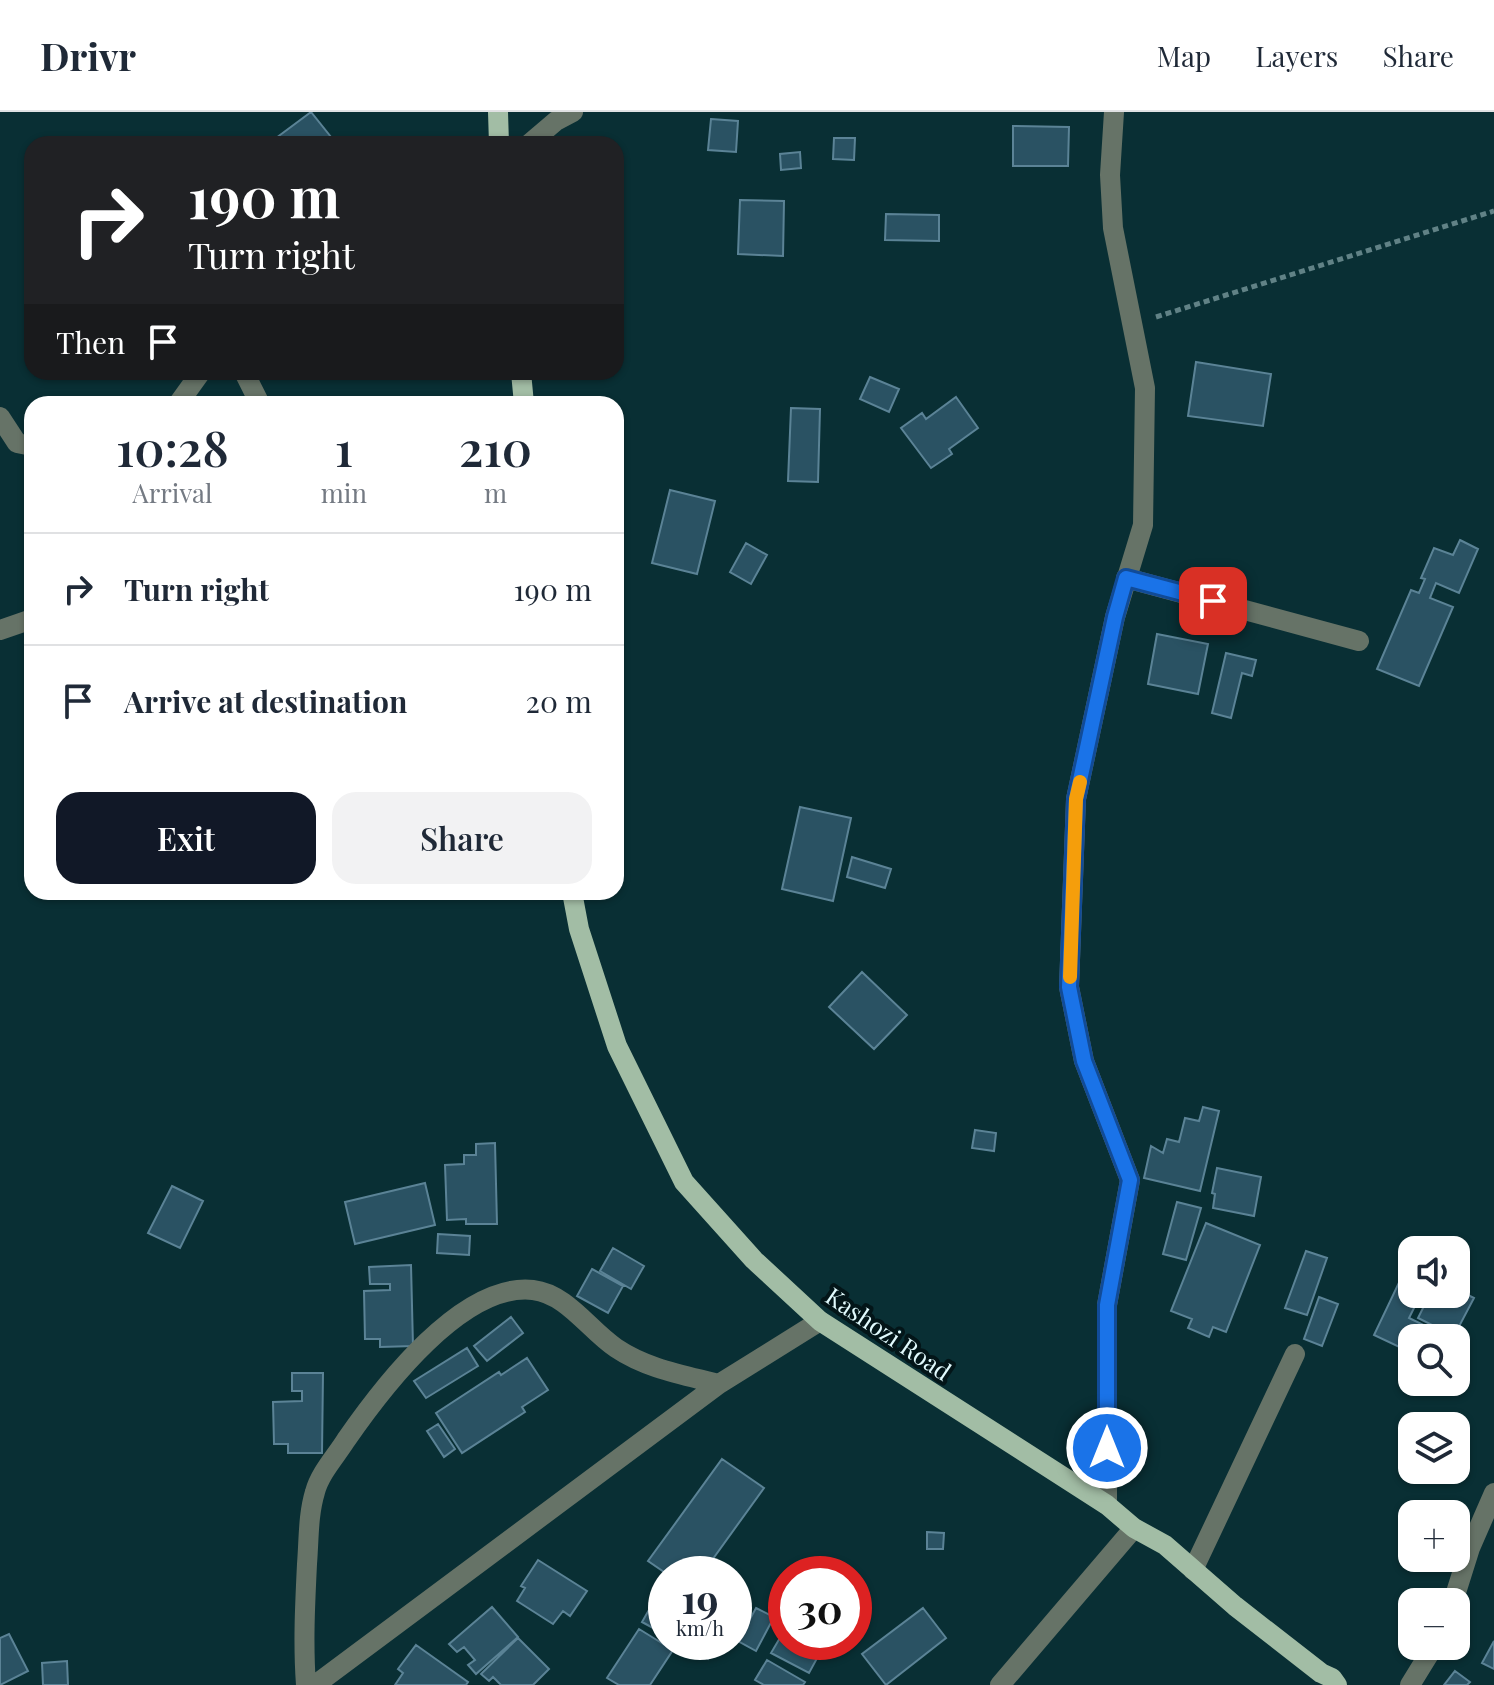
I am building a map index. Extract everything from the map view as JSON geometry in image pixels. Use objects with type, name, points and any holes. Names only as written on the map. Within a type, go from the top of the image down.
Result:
[{"type":"main road","points":[[498,112],[499,136]]},
{"type":"main road","name":"Kashozi Road","points":[[574,900],[579,929],[617,1046],[684,1182],[754,1260],[820,1321],[1107,1505],[1134,1528],[1165,1545],[1333,1683]]},
{"type":"street","points":[[538,136],[573,112]]},
{"type":"street","points":[[1107,1505],[1107,1305],[1130,1180],[1084,1061],[1069,987],[1076,799],[1115,617],[1143,525],[1145,388],[1113,228],[1110,175],[1114,112]]},
{"type":"street","points":[[0,417],[17,443],[24,444]]},
{"type":"street","points":[[1126,578],[1359,641]]},
{"type":"street","points":[[0,630],[24,622]]},
{"type":"street","points":[[306,1685],[303,1642],[310,1510],[316,1487],[372,1403],[398,1371],[468,1309],[494,1295],[530,1290],[550,1294],[616,1348],[654,1368],[719,1384]]},
{"type":"street","points":[[315,1685],[719,1384],[820,1321]]},
{"type":"street","points":[[1193,1570],[1295,1354]]},
{"type":"street","points":[[1457,1588],[1470,1548],[1494,1493]]},
{"type":"street","points":[[1000,1685],[1134,1528]]},
{"type":"street","points":[[1410,1685],[1425,1660]]},
{"type":"path","points":[[1133,325],[1494,211]]},
{"type":"building","points":[[311,112],[330,136],[279,136]]},
{"type":"building","points":[[711,119],[738,121],[736,152],[708,150]]},
{"type":"building","points":[[1013,126],[1069,127],[1068,166],[1013,166]]},
{"type":"building","points":[[834,138],[855,138],[854,160],[833,159]]},
{"type":"building","points":[[800,152],[801,168],[781,170],[780,154]]},
{"type":"building","points":[[740,200],[784,201],[783,256],[738,254]]},
{"type":"building","points":[[886,214],[939,215],[939,241],[885,240]]},
{"type":"building","points":[[1196,362],[1271,374],[1263,426],[1188,416]]},
{"type":"building","points":[[870,377],[899,389],[889,412],[860,399]]},
{"type":"building","points":[[956,397],[978,428],[949,449],[952,454],[931,468],[901,428],[922,413],[926,419]]},
{"type":"building","points":[[791,408],[820,409],[818,482],[788,481]]},
{"type":"building","points":[[670,490],[715,501],[697,574],[652,563]]},
{"type":"building","points":[[1460,540],[1478,549],[1459,593],[1436,583],[1430,598],[1453,607],[1419,686],[1377,669],[1411,590],[1419,593],[1425,579],[1421,578],[1434,548],[1453,555]]},
{"type":"building","points":[[746,543],[767,555],[751,584],[730,572]]},
{"type":"building","points":[[1157,634],[1208,644],[1198,694],[1148,684]]},
{"type":"building","points":[[1226,653],[1256,660],[1252,676],[1242,673],[1231,718],[1212,713]]},
{"type":"building","points":[[800,807],[851,818],[833,901],[782,889]]},
{"type":"building","points":[[852,857],[891,869],[885,888],[847,877]]},
{"type":"building","points":[[862,972],[907,1015],[874,1049],[829,1007]]},
{"type":"building","points":[[1203,1107],[1219,1111],[1200,1191],[1144,1178],[1151,1146],[1163,1153],[1167,1139],[1179,1142],[1185,1118],[1199,1121]]},
{"type":"building","points":[[975,1130],[996,1133],[994,1151],[972,1148]]},
{"type":"building","points":[[495,1143],[497,1224],[466,1224],[466,1219],[447,1220],[445,1165],[464,1164],[464,1155],[476,1155],[476,1144]]},
{"type":"building","points":[[1217,1168],[1261,1177],[1254,1216],[1213,1208],[1215,1194],[1212,1193]]},
{"type":"building","points":[[425,1183],[435,1225],[355,1244],[345,1202]]},
{"type":"building","points":[[172,1186],[203,1201],[180,1248],[148,1233]]},
{"type":"building","points":[[1177,1202],[1201,1208],[1186,1260],[1163,1254]]},
{"type":"building","points":[[1206,1223],[1260,1245],[1226,1332],[1213,1327],[1209,1337],[1188,1328],[1192,1319],[1171,1311]]},
{"type":"building","points":[[438,1234],[470,1236],[469,1255],[437,1253]]},
{"type":"building","points":[[613,1248],[644,1266],[631,1289],[600,1271]]},
{"type":"building","points":[[1306,1251],[1327,1258],[1307,1315],[1285,1308]]},
{"type":"building","points":[[411,1265],[413,1346],[380,1347],[380,1339],[365,1339],[364,1291],[390,1290],[390,1284],[370,1284],[369,1267]]},
{"type":"building","points":[[592,1269],[623,1286],[608,1313],[577,1296]]},
{"type":"building","points":[[1398,1285],[1398,1308],[1414,1308],[1409,1318],[1421,1324],[1398,1324],[1398,1346],[1374,1335]]},
{"type":"building","points":[[1319,1297],[1338,1304],[1322,1346],[1304,1339]]},
{"type":"building","points":[[1423,1308],[1469,1308],[1460,1324],[1430,1324],[1418,1318]]},
{"type":"building","points":[[511,1317],[523,1333],[487,1361],[474,1346]]},
{"type":"building","points":[[467,1348],[478,1366],[426,1398],[414,1381]]},
{"type":"building","points":[[527,1358],[548,1390],[522,1407],[525,1412],[462,1453],[436,1413],[499,1372],[501,1375]]},
{"type":"building","points":[[292,1373],[323,1373],[322,1453],[288,1453],[288,1444],[274,1444],[273,1402],[302,1401],[302,1391],[292,1391]]},
{"type":"building","points":[[438,1424],[455,1449],[444,1457],[427,1431]]},
{"type":"building","points":[[722,1459],[764,1488],[715,1556],[652,1556]]},
{"type":"building","points":[[927,1532],[944,1533],[943,1549],[927,1549]]},
{"type":"building","points":[[538,1560],[587,1591],[570,1616],[563,1611],[553,1624],[517,1601],[525,1588],[521,1586]]},
{"type":"building","points":[[492,1607],[518,1637],[476,1674],[468,1665],[475,1660],[464,1647],[457,1652],[449,1644]]},
{"type":"building","points":[[756,1608],[768,1614],[768,1628],[756,1651],[752,1649],[752,1615]]},
{"type":"building","points":[[923,1608],[946,1638],[886,1685],[867,1660],[872,1660],[872,1646]]},
{"type":"building","points":[[648,1612],[648,1625],[642,1622]]},
{"type":"building","points":[[639,1629],[648,1635],[648,1660],[666,1660],[650,1685],[619,1685],[607,1678]]},
{"type":"building","points":[[9,1634],[28,1671],[0,1685],[0,1638]]},
{"type":"building","points":[[518,1638],[549,1669],[533,1685],[501,1685],[493,1677],[489,1681],[481,1674]]},
{"type":"building","points":[[1494,1641],[1494,1669],[1482,1663]]},
{"type":"building","points":[[416,1645],[468,1682],[466,1685],[395,1685],[403,1673],[398,1669]]},
{"type":"building","points":[[767,1660],[805,1682],[803,1685],[764,1685],[755,1680]]},
{"type":"building","points":[[784,1660],[816,1660],[809,1673]]},
{"type":"building","points":[[67,1661],[68,1685],[43,1685],[42,1663]]},
{"type":"building","points":[[1455,1671],[1470,1682],[1467,1685],[1444,1685]]},
{"type":"slow traffic","points":[[1070,977],[1076,799],[1080,782]]},
{"type":"route","points":[[1107,1448],[1107,1305],[1130,1180],[1084,1061],[1069,987],[1076,799],[1126,578],[1213,601]]}]
